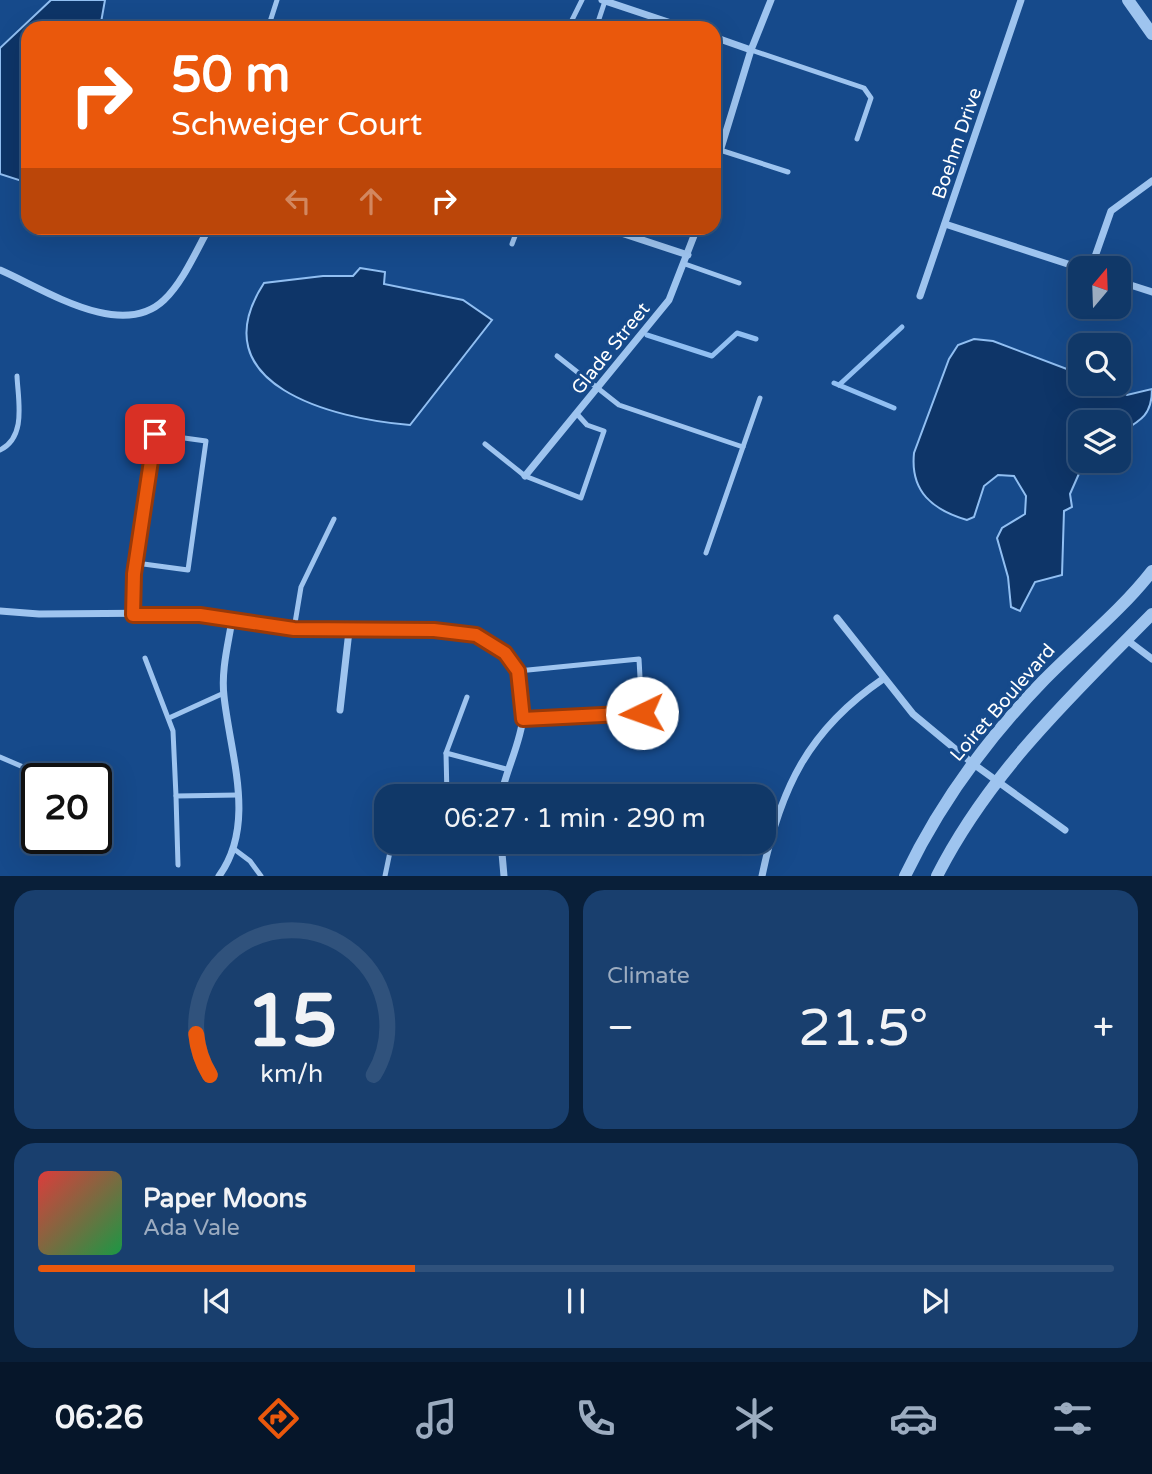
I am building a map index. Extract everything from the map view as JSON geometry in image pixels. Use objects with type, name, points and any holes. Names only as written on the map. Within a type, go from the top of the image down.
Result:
[{"type":"street","points":[[721,147],[751,50],[771,0]]},
{"type":"street","name":"Boehm Drive","points":[[920,296],[1021,0]]},
{"type":"street","points":[[1128,0],[1152,34]]},
{"type":"street","points":[[604,1],[665,21]]},
{"type":"street","points":[[721,39],[751,50]]},
{"type":"street","points":[[1095,256],[1111,211],[1152,181]]},
{"type":"street","points":[[945,224],[1068,264]]},
{"type":"street","points":[[0,270],[88,309],[117,316],[131,316],[156,306],[172,291],[205,235]]},
{"type":"street","points":[[627,235],[688,255]]},
{"type":"street","name":"Glade Street","points":[[525,476],[669,300],[695,235]]},
{"type":"street","points":[[1131,285],[1152,292]]},
{"type":"street","name":"Loiret Boulevard","points":[[905,876],[937,814],[972,763],[1022,703],[1152,571]]},
{"type":"street","points":[[0,611],[133,615],[170,613],[294,629],[434,630],[476,635],[505,653],[518,671],[523,719],[503,784]]},
{"type":"street","points":[[937,876],[996,781],[1042,726],[1152,614]]},
{"type":"street","points":[[837,618],[913,715],[972,763],[1065,830]]},
{"type":"street","points":[[219,876],[234,849],[239,829],[238,795],[223,693],[232,621]]},
{"type":"street","points":[[340,709],[349,631]]},
{"type":"street","points":[[1127,640],[1152,659]]},
{"type":"street","points":[[762,876],[778,810],[805,754],[853,700],[883,680]]},
{"type":"street","points":[[501,854],[504,876]]},
{"type":"lane","points":[[270,21],[277,0]]},
{"type":"lane","points":[[572,21],[582,0]]},
{"type":"lane","points":[[598,21],[604,1]]},
{"type":"lane","points":[[751,50],[864,88],[871,98],[857,139]]},
{"type":"lane","points":[[721,150],[788,172]]},
{"type":"lane","points":[[512,244],[515,235]]},
{"type":"lane","points":[[685,264],[739,283]]},
{"type":"lane","points":[[557,356],[619,405],[743,447]]},
{"type":"lane","points":[[0,450],[15,436],[19,423],[17,376]]},
{"type":"lane","points":[[706,553],[760,398]]},
{"type":"lane","points":[[485,444],[525,476],[581,498],[604,431],[587,425],[577,414]]},
{"type":"lane","points":[[133,615],[136,563],[155,434],[206,441],[188,570],[136,563]]},
{"type":"lane","points":[[294,629],[300,587],[334,519]]},
{"type":"lane","points":[[145,658],[173,731],[178,865]]},
{"type":"lane","points":[[518,671],[639,659],[642,713],[523,719]]},
{"type":"lane","points":[[169,718],[223,693]]},
{"type":"lane","points":[[447,784],[446,753],[467,697]]},
{"type":"lane","points":[[446,753],[506,769]]},
{"type":"lane","points":[[0,757],[21,766]]},
{"type":"lane","points":[[176,796],[238,795]]},
{"type":"lane","points":[[234,849],[250,861],[261,876]]},
{"type":"lane","points":[[385,876],[390,854]]},
{"type":"water","points":[[51,0],[105,0],[101,21],[29,21]]},
{"type":"water","points":[[21,28],[21,181],[0,174],[0,48]]},
{"type":"water","points":[[360,268],[385,272],[384,284],[463,300],[492,320],[410,425],[346,415],[313,404],[284,390],[261,371],[248,347],[248,318],[264,283],[323,276],[353,276]]},
{"type":"water","points":[[974,339],[993,341],[1068,369],[1068,396],[1131,396],[1152,389],[1147,412],[1131,426],[1131,410],[1068,410],[1068,473],[1079,473],[1070,494],[1072,507],[1064,511],[1062,575],[1035,582],[1020,611],[1011,607],[1008,577],[997,538],[1002,528],[1025,514],[1026,496],[1014,476],[998,475],[984,486],[974,517],[967,520],[934,505],[920,489],[916,479],[914,453],[949,359],[958,345]]},
{"type":"waterway","points":[[839,385],[902,327]]},
{"type":"waterway","points":[[647,335],[712,356],[737,333],[756,339]]},
{"type":"waterway","points":[[834,383],[894,408]]},
{"type":"route","points":[[155,434],[134,574],[133,615],[200,615],[294,629],[434,630],[476,635],[492,642],[505,653],[518,671],[523,719],[642,713]]}]
